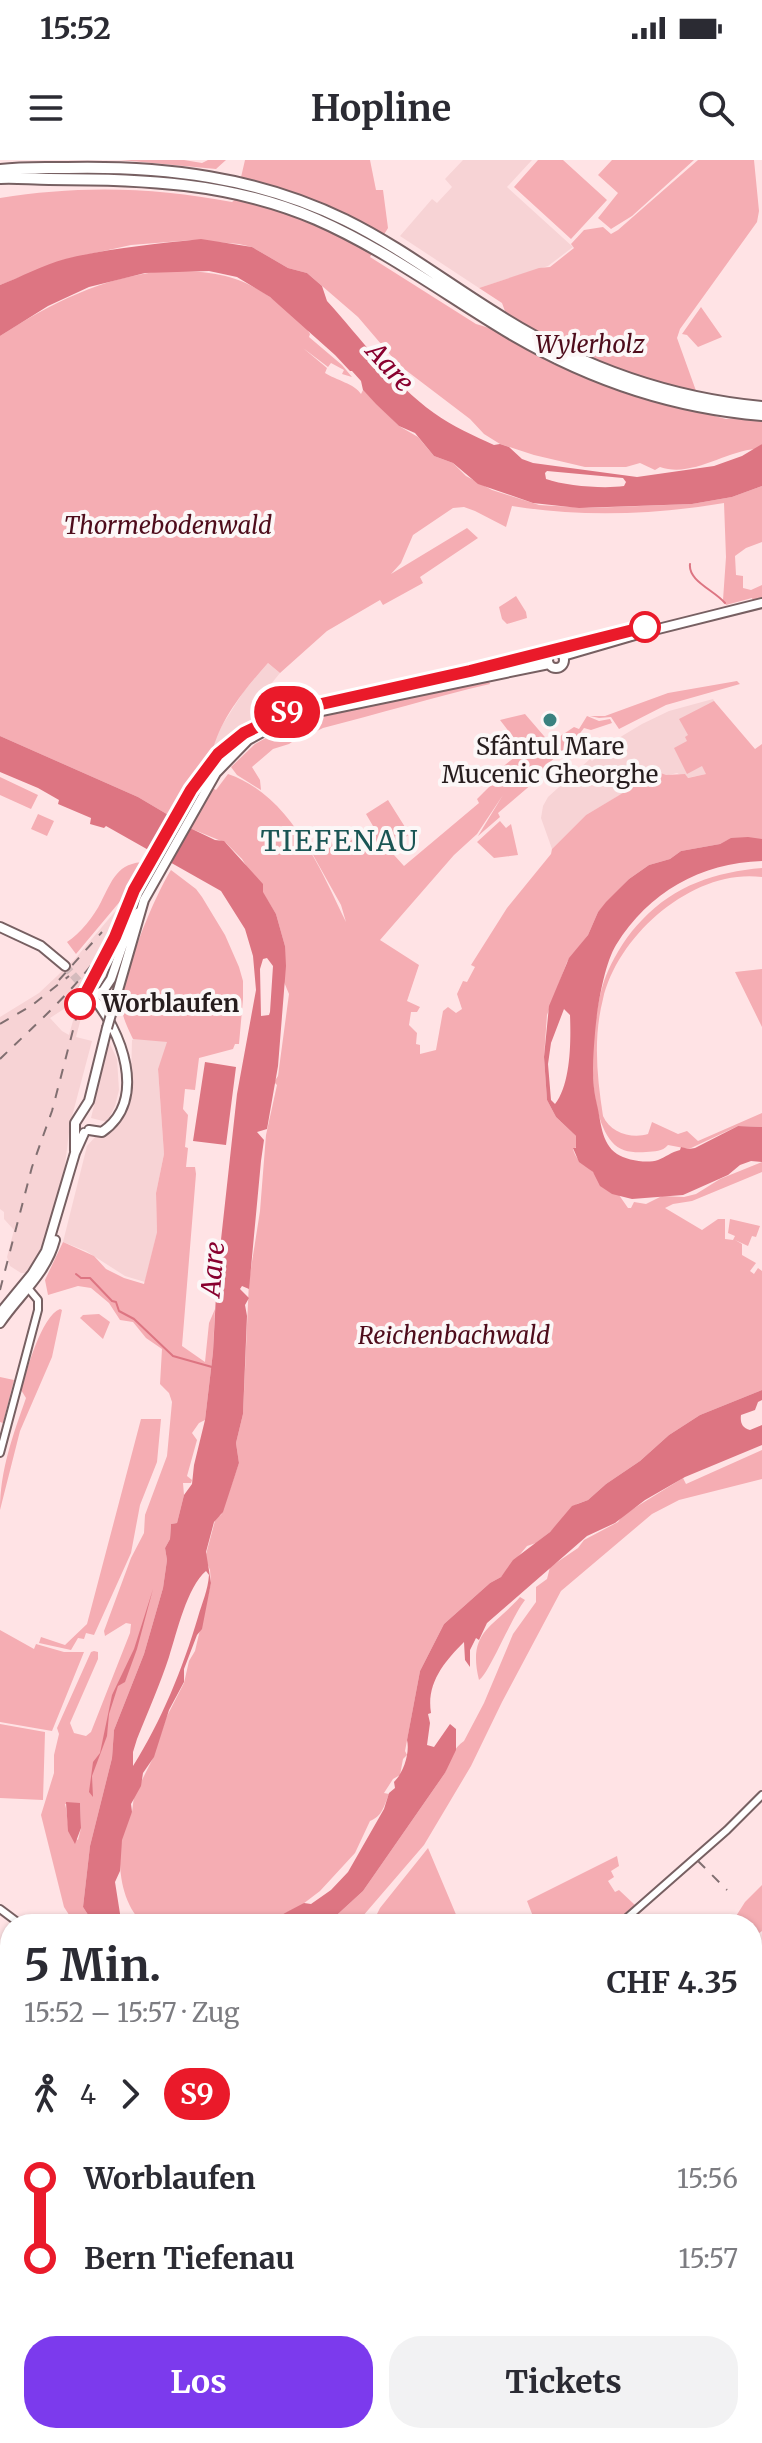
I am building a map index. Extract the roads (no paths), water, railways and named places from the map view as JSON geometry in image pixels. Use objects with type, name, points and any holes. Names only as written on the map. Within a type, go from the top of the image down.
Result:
[{"type":"highway","points":[[3,169],[146,169],[312,205],[561,361],[622,386],[687,404],[762,415]]},
{"type":"highway","points":[[0,181],[158,181],[235,187]]},
{"type":"highway","points":[[501,322],[626,378],[689,396],[762,407]]},
{"type":"main road","points":[[0,1313],[42,1270],[54,1246],[107,1028],[148,893],[208,785],[238,748],[281,722],[312,713],[549,662],[554,652],[564,658],[642,633],[762,606]]},
{"type":"main road","points":[[85,1125],[108,1127],[117,1118],[123,1102],[125,1064],[115,1028],[92,996],[106,988],[132,918],[140,912]]},
{"type":"main road","points":[[0,927],[41,946],[65,966]]},
{"type":"main road","points":[[0,1323],[26,1286]]},
{"type":"street","points":[[0,1453],[38,1310],[37,1298],[26,1286]]},
{"type":"street","points":[[631,1914],[727,1830],[762,1795]]},
{"type":"waterway","points":[[690,564],[690,570],[697,580],[725,603]]},
{"type":"waterway","points":[[76,1274],[81,1278],[90,1278],[116,1302],[119,1311],[134,1319],[173,1356],[212,1367]]},
{"type":"tunnel","points":[[65,966],[92,996]]},
{"type":"railway","points":[[0,1059],[55,1006],[93,963],[189,798],[208,771],[231,747],[255,729],[295,712],[449,678]]},
{"type":"railway","points":[[59,980],[102,932]]},
{"type":"railway","points":[[0,1290],[79,1007],[98,969]]},
{"type":"railway","points":[[0,1024],[31,1006],[69,976]]},
{"type":"railway","points":[[698,1861],[727,1890]]},
{"type":"train","name":"S9","points":[[80,1004],[115,937],[134,890],[191,790],[203,771],[235,739],[290,711],[470,671],[645,627]]},
{"type":"place","name":"Sfântul Mare Mucenic Gheorghe","points":[[550,720]]},
{"type":"place","name":"Worblaufen","points":[[80,1004]]},
{"type":"district","name":"TIEFENAU","points":[[340,841]]},
{"type":"park label","name":"Wylerholz","points":[[590,345]]},
{"type":"park label","name":"Thormebodenwald","points":[[168,526]]},
{"type":"park label","name":"Reichenbachwald","points":[[454,1336]]},
{"type":"water label","name":"Aare","points":[[390,367]]},
{"type":"water label","name":"Aare","points":[[213,1269]]}]
